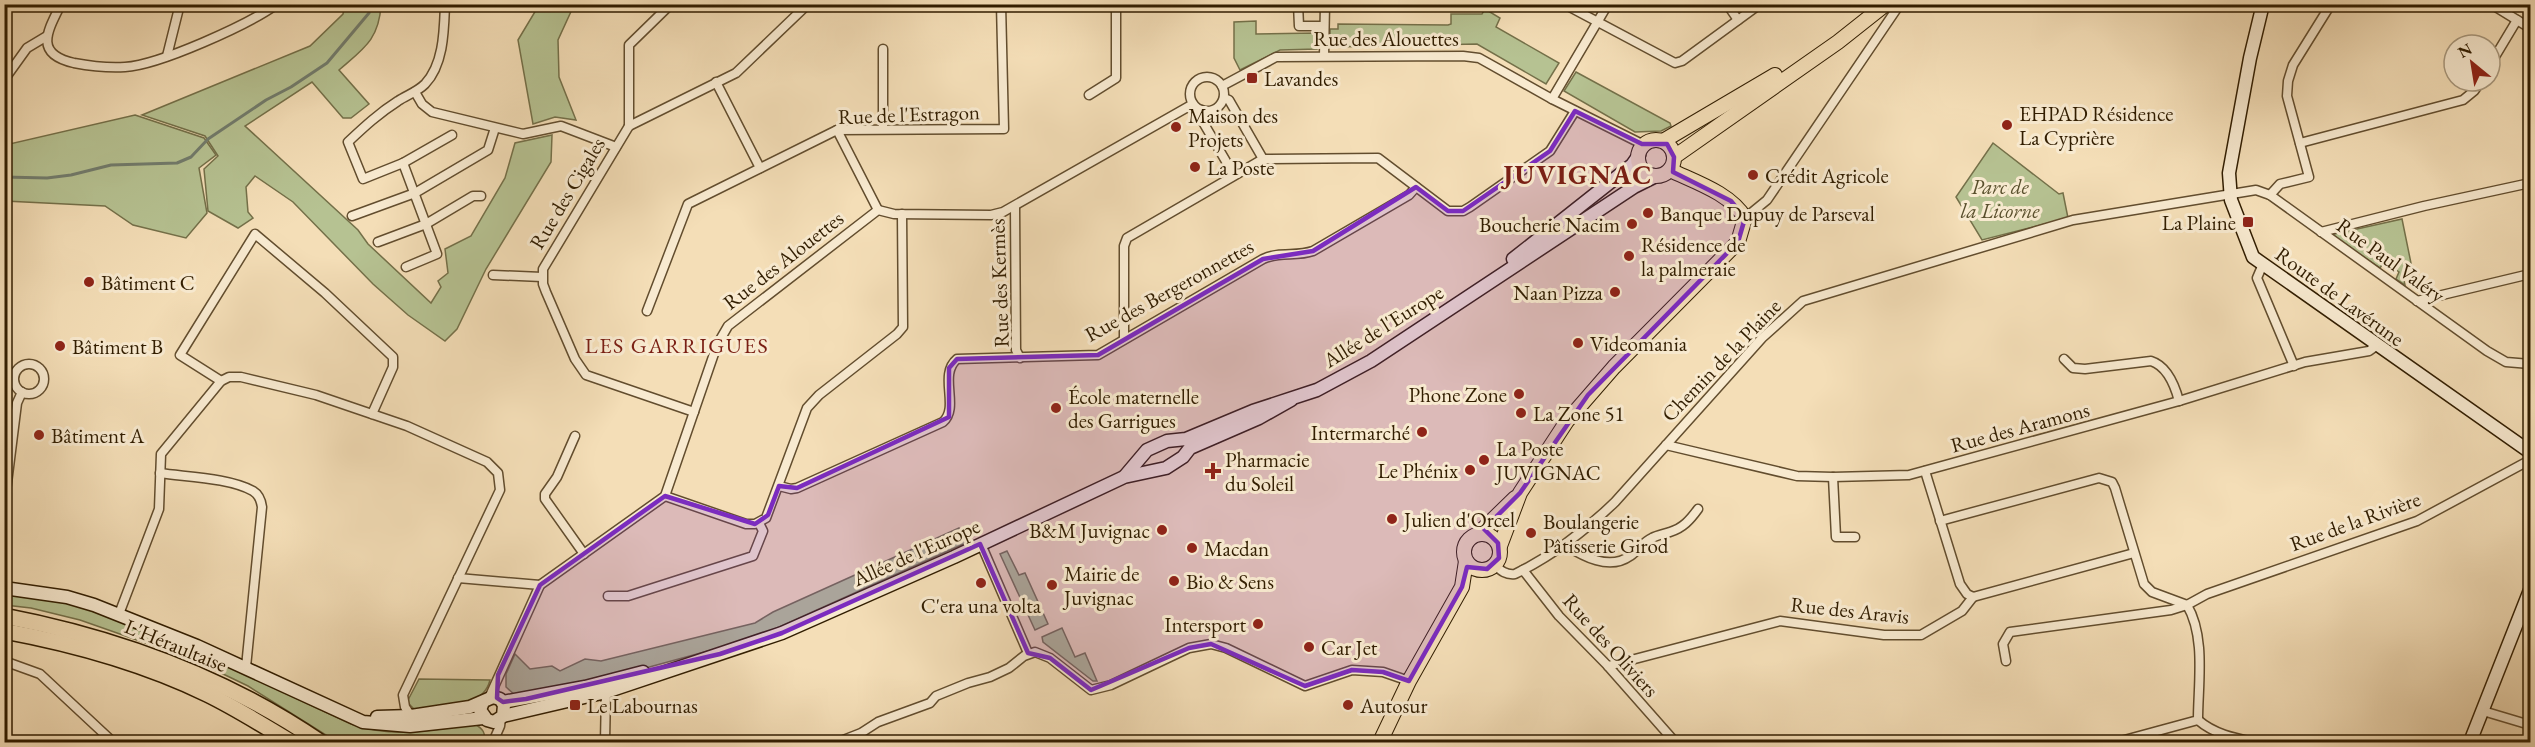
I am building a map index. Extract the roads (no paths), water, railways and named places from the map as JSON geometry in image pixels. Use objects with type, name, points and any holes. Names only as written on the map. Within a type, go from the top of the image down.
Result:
[{"type":"highway","name":"L'Héraultaise","points":[[4,616],[62,627],[158,658],[226,687],[320,742]]},
{"type":"highway","name":"L'Héraultaise","points":[[4,631],[68,645],[153,671],[208,694],[291,742]]},
{"type":"main road","points":[[1663,141],[1790,66],[1875,4]]},
{"type":"main road","points":[[1674,157],[1838,42],[1886,4]]},
{"type":"main road","points":[[1653,140],[1663,141],[1671,147],[1674,157],[1670,170],[1656,176],[1644,172],[1638,161],[1641,150],[1653,140]]},
{"type":"main road","points":[[1462,587],[1489,567],[1500,555],[1500,546],[1520,493],[1558,433],[1588,395],[1738,242],[1745,218],[1731,201],[1670,170]]},
{"type":"main road","points":[[1380,742],[1408,681],[1462,587],[1466,543],[1520,493]]},
{"type":"main road","points":[[1478,534],[1492,536],[1500,546]]},
{"type":"main road","points":[[1466,561],[1473,567],[1489,567]]},
{"type":"street","points":[[61,4],[47,36],[48,48],[52,53],[58,58],[76,63],[127,67],[167,56],[242,25],[277,4]]},
{"type":"street","points":[[167,56],[180,4]]},
{"type":"street","points":[[445,4],[443,38],[437,61],[428,81],[371,120],[348,142],[363,180],[403,163],[453,135]]},
{"type":"street","points":[[629,126],[629,45],[671,4]]},
{"type":"street","name":"Rue des Cigales","points":[[694,412],[585,375],[575,359],[546,292],[542,277],[543,269],[629,126],[736,73],[808,4]]},
{"type":"street","name":"Rue de l'Estragon","points":[[647,311],[688,204],[837,130],[1004,129],[1001,4]]},
{"type":"street","points":[[1089,95],[1116,78],[1116,4]]},
{"type":"street","points":[[1298,4],[1299,26],[1324,26]]},
{"type":"street","points":[[1324,4],[1324,56]]},
{"type":"street","points":[[1564,4],[1675,63],[1682,61],[1760,4]]},
{"type":"street","points":[[1552,99],[1608,4]]},
{"type":"street","points":[[1727,4],[1738,20]]},
{"type":"street","points":[[1745,218],[1767,200],[1900,4]]},
{"type":"street","name":"Route de Lavérune","points":[[2263,4],[2233,143],[2229,173],[2230,194],[2253,257],[2376,346],[2530,452]]},
{"type":"street","points":[[2230,194],[2256,190],[2270,195],[2280,184],[2309,177],[2287,96],[2288,81],[2293,65],[2331,4]]},
{"type":"street","points":[[2491,4],[2530,28]]},
{"type":"street","points":[[2502,45],[2517,20]]},
{"type":"street","points":[[4,80],[27,48],[47,36]]},
{"type":"street","points":[[883,49],[883,129]]},
{"type":"street","name":"Rue des Alouettes","points":[[1222,86],[1276,57],[1462,56],[1479,58],[1641,150]]},
{"type":"street","points":[[1209,77],[1214,78],[1222,86],[1224,98],[1214,109],[1202,110],[1193,104],[1190,93],[1197,80],[1209,77]]},
{"type":"street","points":[[717,82],[760,168]]},
{"type":"street","points":[[415,92],[422,104],[432,112],[524,134],[561,126],[616,147]]},
{"type":"street","points":[[2300,143],[2463,100],[2473,93]]},
{"type":"street","points":[[1224,98],[1229,100],[1263,159]]},
{"type":"street","points":[[837,130],[878,210],[902,214],[991,215],[1014,206],[1193,104]]},
{"type":"street","points":[[1202,110],[1200,117],[1234,175]]},
{"type":"street","points":[[1124,339],[1124,246],[1127,238],[1263,159],[1378,158],[1448,211],[1463,211],[1551,151],[1575,111]]},
{"type":"street","points":[[352,216],[415,193],[488,150],[495,128]]},
{"type":"street","name":"Allée de l'Europe","points":[[1493,278],[1511,260],[1632,165],[1641,150]]},
{"type":"street","points":[[403,163],[437,254],[406,267]]},
{"type":"street","name":"Allée de l'Europe","points":[[1124,477],[1147,450],[1167,441],[1179,440],[1253,411],[1317,390],[1371,361],[1493,278],[1516,266],[1634,187],[1656,176]]},
{"type":"street","points":[[2320,232],[2530,183]]},
{"type":"street","name":"Rue des Bergeronnettes","points":[[779,486],[797,488],[943,422],[949,413],[949,368],[957,359],[1098,355],[1263,259],[1279,253],[1302,254],[1313,251],[1409,195],[1416,187]]},
{"type":"street","name":"Chemin de la Plaine","points":[[1523,570],[1564,545],[1615,502],[1767,333],[1803,301],[2073,220],[2230,194]]},
{"type":"street","name":"Rue Paul Valéry","points":[[2270,195],[2496,357],[2506,362],[2530,364]]},
{"type":"street","points":[[378,242],[426,224],[473,196],[481,196]]},
{"type":"street","name":"Rue des Kermès","points":[[1014,206],[1016,350],[1020,358]]},
{"type":"street","name":"Rue des Alouettes","points":[[665,496],[717,345],[728,326],[878,210]]},
{"type":"street","points":[[494,740],[492,729],[480,710],[493,700],[497,680],[540,585],[665,496],[746,524],[759,523],[768,514],[802,420],[812,401],[903,327],[902,214]]},
{"type":"street","points":[[221,381],[180,356],[255,234],[325,293],[393,357],[393,368],[372,414]]},
{"type":"street","points":[[2263,264],[2257,278],[2294,366]]},
{"type":"street","points":[[2417,301],[2530,274]]},
{"type":"street","points":[[493,275],[542,277]]},
{"type":"street","name":"Rue des Aramons","points":[[1666,445],[1797,476],[1909,475],[2179,401],[2294,366],[2369,351],[2376,346]]},
{"type":"street","points":[[2064,359],[2073,368],[2085,369],[2151,361],[2158,363],[2173,385],[2179,401]]},
{"type":"street","points":[[31,364],[39,368],[43,376],[43,385],[36,392],[21,392],[15,385],[14,374],[19,367],[31,364]]},
{"type":"street","points":[[4,372],[14,374]]},
{"type":"street","points":[[118,615],[159,508],[160,459],[165,448],[221,381],[229,377],[241,377],[316,395],[407,426],[486,462],[498,473],[500,490],[403,695],[405,707],[411,716]]},
{"type":"street","points":[[4,507],[17,403],[21,392]]},
{"type":"street","name":"Allée de l'Europe","points":[[502,718],[606,692],[782,633],[1124,477],[1166,468],[1183,457],[1185,452],[1191,448],[1258,418],[1290,400]]},
{"type":"street","points":[[575,436],[557,477],[545,494],[545,499],[584,554]]},
{"type":"street","points":[[1179,440],[1185,452]]},
{"type":"street","points":[[1141,458],[1141,463],[1148,471]]},
{"type":"street","name":"Rue de la Rivière","points":[[2006,661],[2003,644],[2010,632],[2187,606],[2207,594],[2417,521],[2519,468],[2530,460]]},
{"type":"street","points":[[1925,471],[1960,584],[1966,594],[1973,597],[2134,553]]},
{"type":"street","points":[[160,473],[238,486],[254,492],[261,500],[246,667]]},
{"type":"street","points":[[1833,477],[1836,537],[1855,537]]},
{"type":"street","points":[[1940,521],[2100,478],[2106,479],[2115,488],[2144,584],[2152,592],[2187,606],[2196,620],[2198,720],[2206,727],[2227,736],[2254,742]]},
{"type":"street","points":[[1564,545],[1586,558],[1604,562],[1628,558],[1652,537],[1673,532],[1686,525],[1698,509]]},
{"type":"street","points":[[608,596],[628,596],[753,555],[763,531],[759,523]]},
{"type":"street","points":[[981,544],[1028,653]]},
{"type":"street","points":[[1489,567],[1509,575],[1523,570]]},
{"type":"street","name":"Rue des Oliviers","points":[[1523,570],[1559,616],[1608,666],[1675,742]]},
{"type":"street","points":[[458,578],[540,585]]},
{"type":"street","name":"Allée de l'Europe","points":[[4,588],[67,597],[118,615],[246,667],[363,722],[410,726],[473,717],[485,719]]},
{"type":"street","points":[[2470,742],[2530,590]]},
{"type":"street","name":"Rue des Aravis","points":[[1608,666],[1780,621],[1884,635],[1921,634],[1962,611],[1973,597]]},
{"type":"street","points":[[837,742],[861,733],[878,722],[930,703],[936,696],[1004,671],[1028,653],[1035,652],[1050,658],[1091,690],[1111,685],[1189,648],[1211,644],[1226,648],[1305,686],[1352,670],[1383,672],[1408,681]]},
{"type":"street","name":"Allée de l'Europe","points":[[346,714],[384,718],[470,707],[493,700],[585,687],[720,654]]},
{"type":"street","points":[[4,660],[40,674],[113,742]]},
{"type":"street","points":[[605,742],[606,692]]},
{"type":"street","points":[[493,700],[505,709],[494,740]]},
{"type":"street","points":[[2483,711],[2530,725]]},
{"type":"street","points":[[485,719],[494,722],[502,718]]},
{"type":"street","points":[[2116,742],[2150,738],[2198,720]]},
{"type":"waterway","points":[[4,177],[47,178],[71,175],[111,165],[177,163],[191,157],[208,139],[327,63],[369,13],[370,4]]},
{"type":"place","name":"Lavandes","points":[[1252,78]]},
{"type":"place","name":"EHPAD Résidence La Cyprière","points":[[2007,125]]},
{"type":"place","name":"Maison des Projets","points":[[1176,127]]},
{"type":"place","name":"La Poste","points":[[1195,167]]},
{"type":"place","name":"Crédit Agricole","points":[[1753,175]]},
{"type":"place","name":"Banque Dupuy de Parseval","points":[[1648,213]]},
{"type":"place","name":"La Plaine","points":[[2248,222]]},
{"type":"place","name":"Boucherie Nacim","points":[[1632,224]]},
{"type":"place","name":"Résidence de la palmeraie","points":[[1629,256]]},
{"type":"place","name":"Bâtiment C","points":[[89,282]]},
{"type":"place","name":"Naan Pizza","points":[[1615,292]]},
{"type":"place","name":"Videomania","points":[[1578,343]]},
{"type":"place","name":"Bâtiment B","points":[[60,346]]},
{"type":"place","name":"Phone Zone","points":[[1519,394]]},
{"type":"place","name":"École maternelle des Garrigues","points":[[1056,408]]},
{"type":"place","name":"La Zone 51","points":[[1521,413]]},
{"type":"place","name":"Intermarché","points":[[1422,432]]},
{"type":"place","name":"Bâtiment A","points":[[39,435]]},
{"type":"place","name":"La Poste JUVIGNAC","points":[[1484,460]]},
{"type":"place","name":"Le Phénix","points":[[1470,470]]},
{"type":"place","name":"Pharmacie du Soleil","points":[[1213,471]]},
{"type":"place","name":"Julien d'Orcel","points":[[1392,519]]},
{"type":"place","name":"B&M Juvignac","points":[[1162,530]]},
{"type":"place","name":"Boulangerie Pâtisserie Girod","points":[[1531,533]]},
{"type":"place","name":"Macdan","points":[[1192,548]]},
{"type":"place","name":"Bio & Sens","points":[[1174,581]]},
{"type":"place","name":"C'era una volta","points":[[981,583]]},
{"type":"place","name":"Mairie de Juvignac","points":[[1052,585]]},
{"type":"place","name":"Intersport","points":[[1258,624]]},
{"type":"place","name":"Car Jet","points":[[1309,647]]},
{"type":"place","name":"Le Labournas","points":[[575,705]]},
{"type":"place","name":"Autosur","points":[[1348,705]]},
{"type":"district","name":"JUVIGNAC","points":[[1578,174]]},
{"type":"district","name":"LES GARRIGUES","points":[[677,345]]},
{"type":"park label","name":"Parc de la Licorne","points":[[2000,198]]}]
